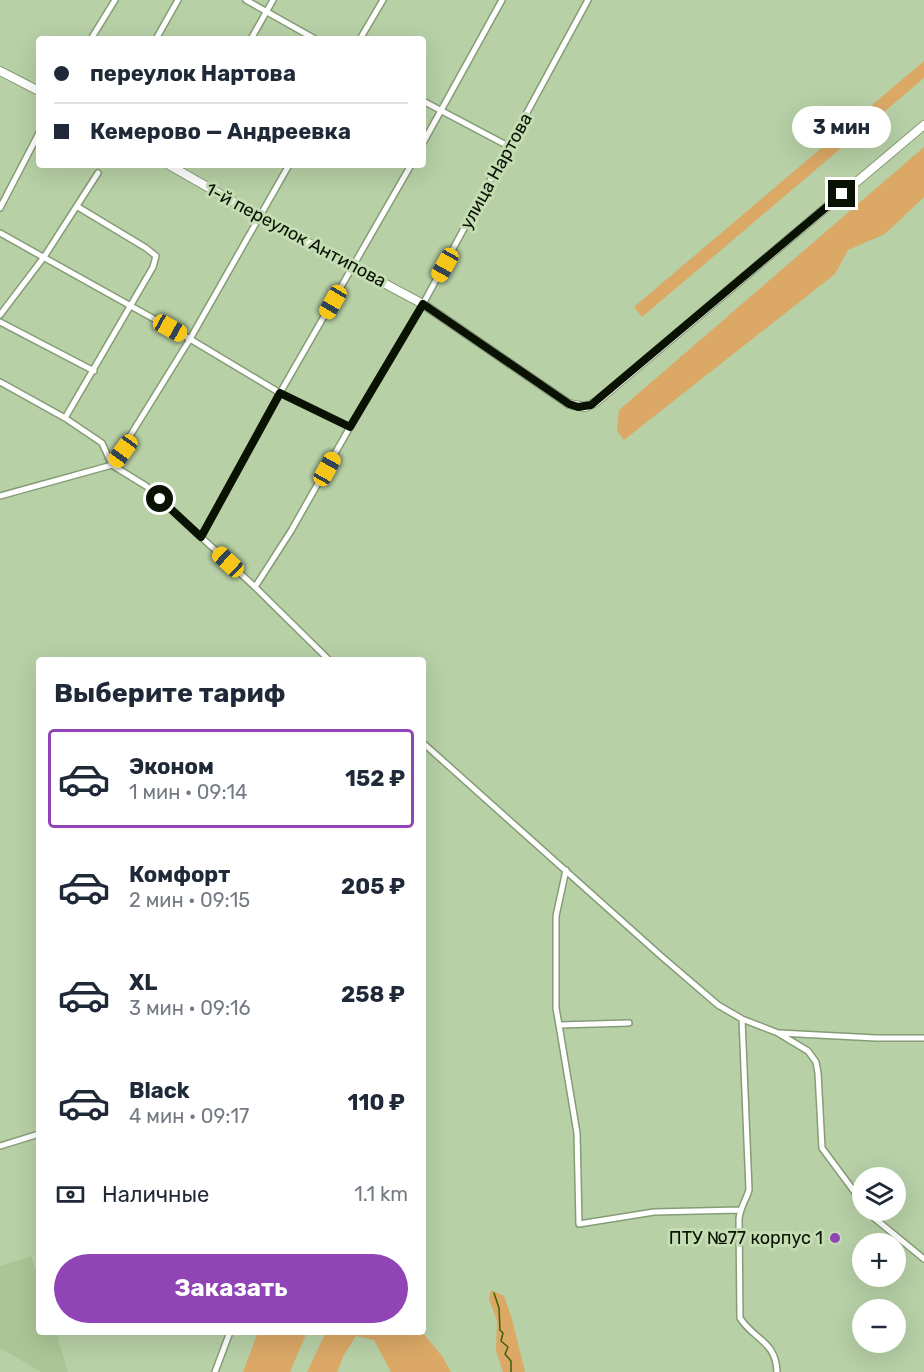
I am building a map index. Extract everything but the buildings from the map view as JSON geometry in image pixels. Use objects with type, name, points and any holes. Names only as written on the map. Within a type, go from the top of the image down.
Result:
[{"type":"main road","points":[[0,71],[36,89]]},
{"type":"main road","name":"1-й переулок Антипова","points":[[180,168],[260,217],[423,304],[569,404],[585,407],[597,402],[924,125]]},
{"type":"street","points":[[93,36],[114,0]]},
{"type":"street","points":[[158,36],[178,0]]},
{"type":"street","points":[[246,0],[310,36]]},
{"type":"street","points":[[253,36],[273,0]]},
{"type":"street","points":[[362,36],[383,0]]},
{"type":"street","points":[[426,138],[502,0]]},
{"type":"street","name":"улица Нартова","points":[[255,587],[291,531],[423,304],[588,0]]},
{"type":"street","points":[[426,103],[510,147]]},
{"type":"street","points":[[0,208],[36,139]]},
{"type":"street","points":[[0,496],[112,465],[189,339],[287,168]]},
{"type":"street","points":[[201,537],[280,393],[409,168]]},
{"type":"street","points":[[0,315],[44,257],[98,173]]},
{"type":"street","points":[[65,418],[153,267],[156,256],[78,207]]},
{"type":"street","points":[[0,233],[280,393],[350,427]]},
{"type":"street","points":[[0,322],[94,371]]},
{"type":"street","points":[[0,382],[65,418],[102,443],[112,465],[146,486],[255,587],[325,657]]},
{"type":"street","points":[[426,746],[718,1005],[742,1019],[778,1033],[808,1051],[816,1062],[818,1073],[822,1148],[852,1188]]},
{"type":"street","points":[[566,870],[556,916],[556,1008],[577,1133],[579,1224],[654,1212],[740,1210]]},
{"type":"street","points":[[742,1019],[749,1190],[740,1210],[740,1318],[770,1347],[776,1359],[777,1372]]},
{"type":"street","points":[[559,1025],[629,1023]]},
{"type":"street","points":[[778,1033],[924,1038]]},
{"type":"street","points":[[0,1146],[36,1135]]},
{"type":"street","points":[[878,1221],[924,1259]]},
{"type":"street","points":[[215,1372],[229,1335]]},
{"type":"shaded area","points":[[924,61],[924,78],[642,317],[634,307]]},
{"type":"shaded area","points":[[924,147],[924,197],[885,234],[848,250],[835,274],[624,440],[617,431],[619,410]]},
{"type":"shaded area","points":[[31,1256],[36,1271],[36,1335],[57,1335],[68,1372],[41,1372],[0,1348],[0,1266]]},
{"type":"shaded area","points":[[491,1290],[504,1296],[525,1372],[503,1372],[496,1351],[497,1321],[489,1299]]},
{"type":"shaded area","points":[[257,1335],[306,1335],[290,1372],[243,1372]]},
{"type":"shaded area","points":[[325,1335],[424,1335],[442,1356],[451,1372],[391,1372],[374,1340],[356,1336],[337,1372],[307,1372]]},
{"type":"waterway","points":[[494,1293],[499,1308],[500,1330],[503,1333],[501,1341],[508,1347],[505,1354],[511,1361],[511,1372]]},
{"type":"place","name":"ПТУ №77 корпус 1","points":[[835,1238]]},
{"type":"route","points":[[160,499],[201,537],[280,393],[350,427],[423,304],[569,404],[578,407],[591,405],[842,194]]}]
